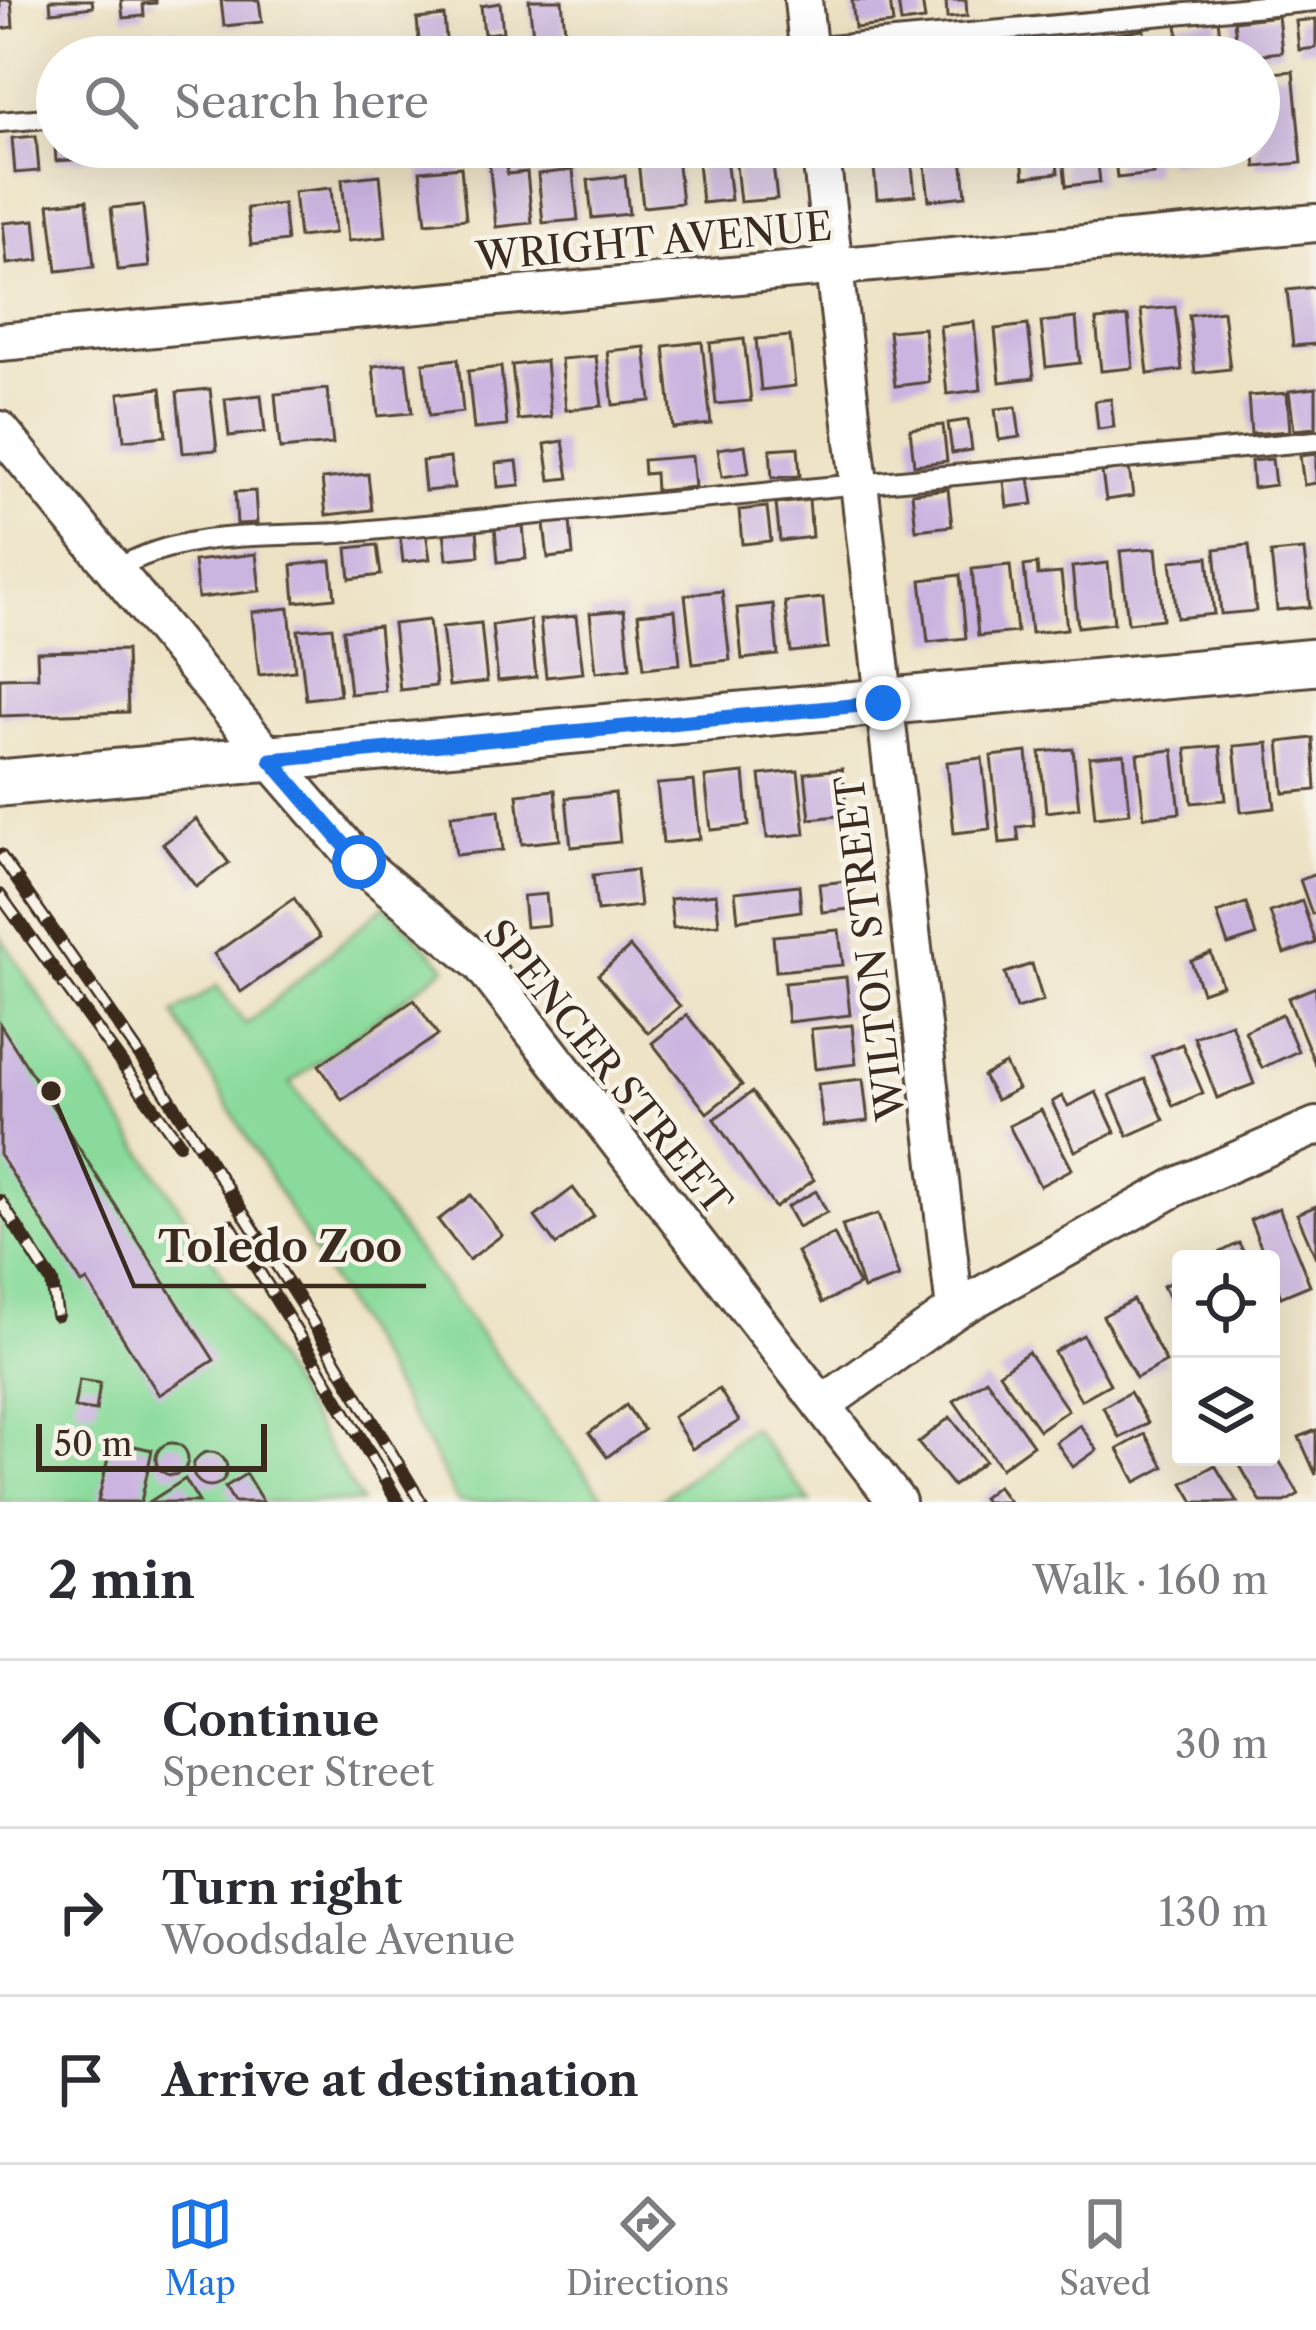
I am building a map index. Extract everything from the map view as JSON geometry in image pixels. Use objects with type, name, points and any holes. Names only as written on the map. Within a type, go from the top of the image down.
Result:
[{"type":"street","points":[[803,0],[807,36]]},
{"type":"street","name":"WILTON STREET","points":[[822,168],[955,1310]]},
{"type":"street","name":"WRIGHT AVENUE","points":[[0,342],[1316,223]]},
{"type":"street","name":"SPENCER STREET","points":[[0,430],[359,862],[481,964],[897,1502]]},
{"type":"street","points":[[0,783],[1316,662]]},
{"type":"street","points":[[822,1405],[955,1310],[1178,1186],[1316,1126]]},
{"type":"lane","points":[[968,36],[1316,1]]},
{"type":"lane","points":[[0,122],[36,119]]},
{"type":"lane","points":[[115,570],[139,556],[180,543],[338,533],[1316,441]]},
{"type":"green space","points":[[385,905],[446,967],[290,1083],[607,1502],[458,1502],[174,1014],[217,986],[246,1025]]},
{"type":"green space","points":[[0,936],[205,1246],[361,1502],[0,1502]]},
{"type":"green space","points":[[751,1427],[811,1502],[658,1502]]},
{"type":"building","points":[[0,0],[11,0],[13,27],[0,29]]},
{"type":"building","points":[[50,0],[92,0],[93,7],[51,12]]},
{"type":"building","points":[[121,0],[156,3],[143,4],[144,16],[123,18]]},
{"type":"building","points":[[221,0],[259,0],[262,22],[224,26]]},
{"type":"building","points":[[529,0],[562,0],[566,36],[533,36]]},
{"type":"building","points":[[852,0],[890,0],[893,24],[855,28]]},
{"type":"building","points":[[898,0],[922,0],[925,20],[901,23]]},
{"type":"building","points":[[946,0],[966,0],[967,16],[947,18]]},
{"type":"building","points":[[500,3],[503,32],[484,34],[481,6]]},
{"type":"building","points":[[444,16],[446,36],[418,36],[417,19]]},
{"type":"building","points":[[1278,16],[1282,52],[1280,36],[1236,36],[1234,21]]},
{"type":"building","points":[[1218,19],[1220,36],[1178,36],[1177,23]]},
{"type":"building","points":[[1316,19],[1316,48],[1299,50],[1296,21]]},
{"type":"building","points":[[1144,30],[1144,36],[1114,36]]},
{"type":"building","points":[[1293,71],[1302,163],[1280,165],[1280,72]]},
{"type":"building","points":[[36,136],[39,171],[15,173],[12,138]]},
{"type":"building","points":[[461,168],[466,219],[426,223],[420,171]]},
{"type":"building","points":[[490,168],[507,168],[507,174],[527,172],[532,223],[496,227]]},
{"type":"building","points":[[639,168],[678,168],[682,203],[643,207]]},
{"type":"building","points":[[699,168],[727,168],[731,200],[702,203]]},
{"type":"building","points":[[736,168],[773,168],[777,199],[740,202]]},
{"type":"building","points":[[874,168],[912,168],[915,195],[877,199]]},
{"type":"building","points":[[925,168],[963,168],[966,196],[929,200]]},
{"type":"building","points":[[1023,168],[1058,168],[1058,173],[1024,177]]},
{"type":"building","points":[[1064,168],[1098,168],[1100,182],[1066,186]]},
{"type":"building","points":[[1116,168],[1153,168],[1154,174],[1117,178]]},
{"type":"building","points":[[573,170],[578,220],[543,223],[538,174]]},
{"type":"building","points":[[380,175],[386,237],[348,241],[342,179]]},
{"type":"building","points":[[625,176],[629,214],[592,218],[588,180]]},
{"type":"building","points":[[331,188],[335,233],[299,237],[294,192]]},
{"type":"building","points":[[87,200],[94,267],[57,271],[49,204]]},
{"type":"building","points":[[283,204],[287,241],[251,245],[247,208]]},
{"type":"building","points":[[143,205],[149,267],[118,270],[111,208]]},
{"type":"building","points":[[35,220],[39,260],[7,264],[3,223]]},
{"type":"building","points":[[1316,287],[1316,344],[1293,346],[1287,290]]},
{"type":"building","points":[[1175,307],[1182,370],[1148,374],[1141,310]]},
{"type":"building","points":[[1223,311],[1230,369],[1195,373],[1189,315]]},
{"type":"building","points":[[1128,317],[1133,368],[1101,371],[1096,320]]},
{"type":"building","points":[[1076,318],[1080,363],[1046,367],[1041,322]]},
{"type":"building","points":[[974,322],[981,390],[947,394],[940,326]]},
{"type":"building","points":[[1028,325],[1034,378],[1000,382],[995,329]]},
{"type":"building","points":[[924,328],[929,382],[895,386],[889,331]]},
{"type":"building","points":[[790,336],[795,386],[761,390],[756,339]]},
{"type":"building","points":[[744,339],[751,401],[716,404],[710,343]]},
{"type":"building","points":[[702,342],[711,424],[673,428],[664,346]]},
{"type":"building","points":[[645,347],[651,401],[613,405],[607,351]]},
{"type":"building","points":[[596,356],[602,406],[566,410],[561,359]]},
{"type":"building","points":[[458,359],[463,412],[429,416],[423,363]]},
{"type":"building","points":[[546,361],[551,417],[518,420],[512,365]]},
{"type":"building","points":[[406,363],[412,413],[378,416],[373,366]]},
{"type":"building","points":[[501,367],[507,426],[474,429],[468,371]]},
{"type":"building","points":[[161,388],[166,436],[124,440],[119,393]]},
{"type":"building","points":[[1316,388],[1316,428],[1294,430],[1289,391]]},
{"type":"building","points":[[210,389],[217,450],[183,453],[177,392]]},
{"type":"building","points":[[327,389],[333,444],[280,449],[275,394]]},
{"type":"building","points":[[1287,393],[1290,431],[1251,434],[1248,396]]},
{"type":"building","points":[[261,395],[265,432],[229,436],[225,399]]},
{"type":"building","points":[[1111,399],[1114,427],[1098,429],[1095,401]]},
{"type":"building","points":[[1016,407],[1020,437],[999,440],[995,409]]},
{"type":"building","points":[[968,420],[972,450],[952,453],[948,423]]},
{"type":"building","points":[[943,425],[947,461],[914,465],[910,429]]},
{"type":"building","points":[[563,441],[569,478],[550,480],[545,444]]},
{"type":"building","points":[[745,445],[749,473],[722,477],[718,449]]},
{"type":"building","points":[[798,447],[800,476],[772,478],[770,449]]},
{"type":"building","points":[[1316,454],[1316,483],[1304,485],[1300,456]]},
{"type":"building","points":[[692,456],[695,487],[656,491],[655,473],[644,474],[643,460]]},
{"type":"building","points":[[450,458],[454,488],[425,491],[422,461]]},
{"type":"building","points":[[1272,459],[1275,485],[1253,488],[1251,461]]},
{"type":"building","points":[[517,461],[520,485],[498,487],[496,463]]},
{"type":"building","points":[[1129,468],[1133,496],[1106,500],[1102,472]]},
{"type":"building","points":[[368,474],[372,510],[326,515],[322,479]]},
{"type":"building","points":[[1029,478],[1033,504],[1007,507],[1004,481]]},
{"type":"building","points":[[948,489],[952,526],[916,530],[912,493]]},
{"type":"building","points":[[255,491],[257,523],[237,524],[235,492]]},
{"type":"building","points":[[809,500],[812,537],[780,541],[776,504]]},
{"type":"building","points":[[767,507],[771,541],[742,544],[739,510]]},
{"type":"building","points":[[570,521],[573,555],[548,558],[544,524]]},
{"type":"building","points":[[523,525],[526,559],[498,562],[495,528]]},
{"type":"building","points":[[477,529],[479,556],[447,559],[444,531]]},
{"type":"building","points":[[426,532],[430,559],[403,562],[400,536]]},
{"type":"building","points":[[377,545],[381,575],[350,579],[347,548]]},
{"type":"building","points":[[1249,545],[1256,611],[1221,614],[1215,549]]},
{"type":"building","points":[[1156,548],[1163,619],[1128,623],[1120,551]]},
{"type":"building","points":[[1304,550],[1310,607],[1277,610],[1271,553]]},
{"type":"building","points":[[256,554],[260,591],[198,598],[194,561]]},
{"type":"building","points":[[1208,557],[1214,614],[1177,618],[1171,561]]},
{"type":"building","points":[[331,561],[335,598],[295,602],[292,565]]},
{"type":"building","points":[[1108,563],[1114,623],[1078,627],[1072,567]]},
{"type":"building","points":[[1037,564],[1038,575],[1061,573],[1067,629],[1031,633],[1024,566]]},
{"type":"building","points":[[1010,565],[1017,632],[978,636],[972,569]]},
{"type":"building","points":[[960,575],[966,638],[928,642],[921,580]]},
{"type":"building","points":[[722,591],[730,660],[693,664],[685,595]]},
{"type":"building","points":[[823,598],[828,648],[791,652],[785,602]]},
{"type":"building","points":[[773,604],[778,655],[742,659],[737,608]]},
{"type":"building","points":[[289,608],[295,671],[259,675],[252,612]]},
{"type":"building","points":[[624,610],[630,668],[596,672],[590,613]]},
{"type":"building","points":[[675,610],[680,664],[644,668],[638,614]]},
{"type":"building","points":[[576,616],[583,673],[546,677],[540,620]]},
{"type":"building","points":[[429,620],[436,686],[400,690],[393,624]]},
{"type":"building","points":[[530,620],[536,677],[498,681],[492,625]]},
{"type":"building","points":[[481,623],[487,682],[449,686],[442,627]]},
{"type":"building","points":[[379,626],[385,691],[350,694],[343,630]]},
{"type":"building","points":[[332,627],[340,695],[306,699],[298,630]]},
{"type":"building","points":[[126,650],[128,712],[0,716],[0,678],[38,677],[37,652]]},
{"type":"building","points":[[1313,738],[1316,790],[1284,793],[1279,742]]},
{"type":"building","points":[[1268,743],[1275,808],[1241,812],[1234,746]]},
{"type":"building","points":[[1220,746],[1226,800],[1192,803],[1186,749]]},
{"type":"building","points":[[1073,749],[1079,808],[1046,812],[1040,752]]},
{"type":"building","points":[[1173,750],[1180,813],[1144,817],[1137,754]]},
{"type":"building","points":[[1027,752],[1034,825],[1017,827],[1019,841],[1000,843],[991,756]]},
{"type":"building","points":[[1124,754],[1130,813],[1095,817],[1089,757]]},
{"type":"building","points":[[982,758],[990,829],[954,833],[947,762]]},
{"type":"building","points":[[842,769],[847,815],[810,819],[805,773]]},
{"type":"building","points":[[798,771],[805,834],[767,838],[760,775]]},
{"type":"building","points":[[744,773],[749,826],[711,830],[705,777]]},
{"type":"building","points":[[694,781],[700,839],[663,843],[657,784]]},
{"type":"building","points":[[555,790],[560,840],[522,844],[517,794]]},
{"type":"building","points":[[615,793],[620,842],[571,847],[566,798]]},
{"type":"building","points":[[499,810],[503,850],[456,855],[451,815]]},
{"type":"building","points":[[196,819],[229,863],[196,887],[163,844]]},
{"type":"building","points":[[636,870],[640,906],[597,911],[593,875]]},
{"type":"building","points":[[1316,874],[1316,913],[1312,914],[1300,880]]},
{"type":"building","points":[[847,881],[850,909],[822,912],[819,884]]},
{"type":"building","points":[[799,885],[801,911],[738,920],[735,892]]},
{"type":"building","points":[[546,894],[549,925],[526,927],[523,896]]},
{"type":"building","points":[[716,894],[719,924],[673,928],[670,899]]},
{"type":"building","points":[[294,898],[320,937],[241,992],[214,954]]},
{"type":"building","points":[[1302,901],[1316,943],[1284,954],[1270,912]]},
{"type":"building","points":[[1246,903],[1256,936],[1228,945],[1217,913]]},
{"type":"building","points":[[839,930],[843,965],[776,971],[773,936]]},
{"type":"building","points":[[630,947],[680,1006],[648,1033],[598,975]]},
{"type":"building","points":[[1211,953],[1222,985],[1202,992],[1191,961]]},
{"type":"building","points":[[1032,964],[1043,1001],[1016,1009],[1005,973]]},
{"type":"building","points":[[846,977],[850,1015],[788,1022],[784,983]]},
{"type":"building","points":[[1316,987],[1316,1066],[1288,998]]},
{"type":"building","points":[[414,1000],[438,1035],[342,1100],[319,1065]]},
{"type":"building","points":[[1282,1014],[1298,1051],[1262,1068],[1245,1031]]},
{"type":"building","points":[[687,1015],[742,1085],[707,1113],[652,1043]]},
{"type":"building","points":[[1231,1023],[1254,1084],[1217,1098],[1194,1037]]},
{"type":"building","points":[[0,1024],[214,1360],[159,1395],[0,1155]]},
{"type":"building","points":[[852,1025],[856,1064],[815,1069],[811,1029]]},
{"type":"building","points":[[1182,1044],[1203,1093],[1173,1106],[1152,1056]]},
{"type":"building","points":[[1005,1064],[1018,1089],[996,1100],[983,1076]]},
{"type":"building","points":[[863,1079],[868,1121],[823,1126],[818,1084]]},
{"type":"building","points":[[1145,1079],[1164,1120],[1128,1136],[1110,1095]]},
{"type":"building","points":[[752,1092],[814,1180],[775,1208],[714,1119]]},
{"type":"building","points":[[1096,1092],[1115,1132],[1075,1151],[1052,1102],[1062,1096],[1068,1106]]},
{"type":"building","points":[[1041,1110],[1072,1169],[1040,1186],[1009,1126]]},
{"type":"building","points":[[573,1188],[594,1216],[556,1245],[535,1217]]},
{"type":"building","points":[[816,1191],[827,1212],[798,1227],[787,1207]]},
{"type":"building","points":[[471,1195],[502,1235],[469,1260],[438,1220]]},
{"type":"building","points":[[1316,1206],[1316,1258],[1297,1214]]},
{"type":"building","points":[[1279,1208],[1310,1285],[1281,1297],[1280,1250],[1262,1250],[1250,1220]]},
{"type":"building","points":[[878,1214],[899,1277],[863,1289],[842,1225]]},
{"type":"building","points":[[834,1234],[859,1285],[822,1303],[797,1252]]},
{"type":"building","points":[[1172,1282],[1172,1304],[1163,1286]]},
{"type":"building","points":[[1133,1300],[1166,1362],[1136,1378],[1103,1316]]},
{"type":"building","points":[[1083,1335],[1110,1384],[1081,1400],[1054,1352]]},
{"type":"building","points":[[1028,1352],[1068,1410],[1039,1430],[999,1373]]},
{"type":"building","points":[[986,1379],[1033,1445],[1001,1468],[954,1401]]},
{"type":"building","points":[[79,1380],[100,1383],[96,1411],[74,1408]]},
{"type":"building","points":[[719,1389],[739,1421],[692,1449],[673,1417]]},
{"type":"building","points":[[1130,1392],[1148,1423],[1120,1438],[1103,1407]]},
{"type":"building","points":[[626,1405],[644,1430],[607,1457],[589,1433]]},
{"type":"building","points":[[950,1417],[985,1461],[953,1486],[918,1443]]},
{"type":"building","points":[[1080,1425],[1097,1450],[1073,1467],[1056,1442]]},
{"type":"building","points":[[1316,1430],[1316,1475],[1299,1437]]},
{"type":"building","points":[[1145,1434],[1164,1467],[1136,1482],[1118,1449]]},
{"type":"building","points":[[112,1441],[152,1450],[141,1502],[98,1502]]},
{"type":"building","points":[[172,1443],[183,1448],[188,1459],[183,1470],[172,1475],[161,1470],[156,1459],[161,1448]]},
{"type":"building","points":[[210,1452],[222,1457],[227,1469],[222,1481],[210,1486],[198,1481],[193,1469],[198,1457]]},
{"type":"building","points":[[1280,1462],[1299,1494],[1285,1502],[1261,1502],[1240,1466],[1280,1466]]},
{"type":"building","points":[[1216,1466],[1237,1502],[1194,1502],[1183,1483]]},
{"type":"building","points":[[246,1474],[263,1502],[234,1502],[225,1487]]},
{"type":"building","points":[[185,1479],[199,1502],[149,1502]]},
{"type":"building","points":[[997,1486],[1009,1502],[985,1502],[982,1498]]},
{"type":"railway","points":[[0,855],[162,1087],[421,1502]]},
{"type":"railway","points":[[0,895],[179,1143]]},
{"type":"railway","points":[[0,1201],[52,1282],[57,1315]]},
{"type":"railway","points":[[230,1225],[398,1502]]},
{"type":"place","name":"Toledo Zoo","points":[[51,1091]]},
{"type":"route","points":[[359,862],[271,760],[883,703]]}]
